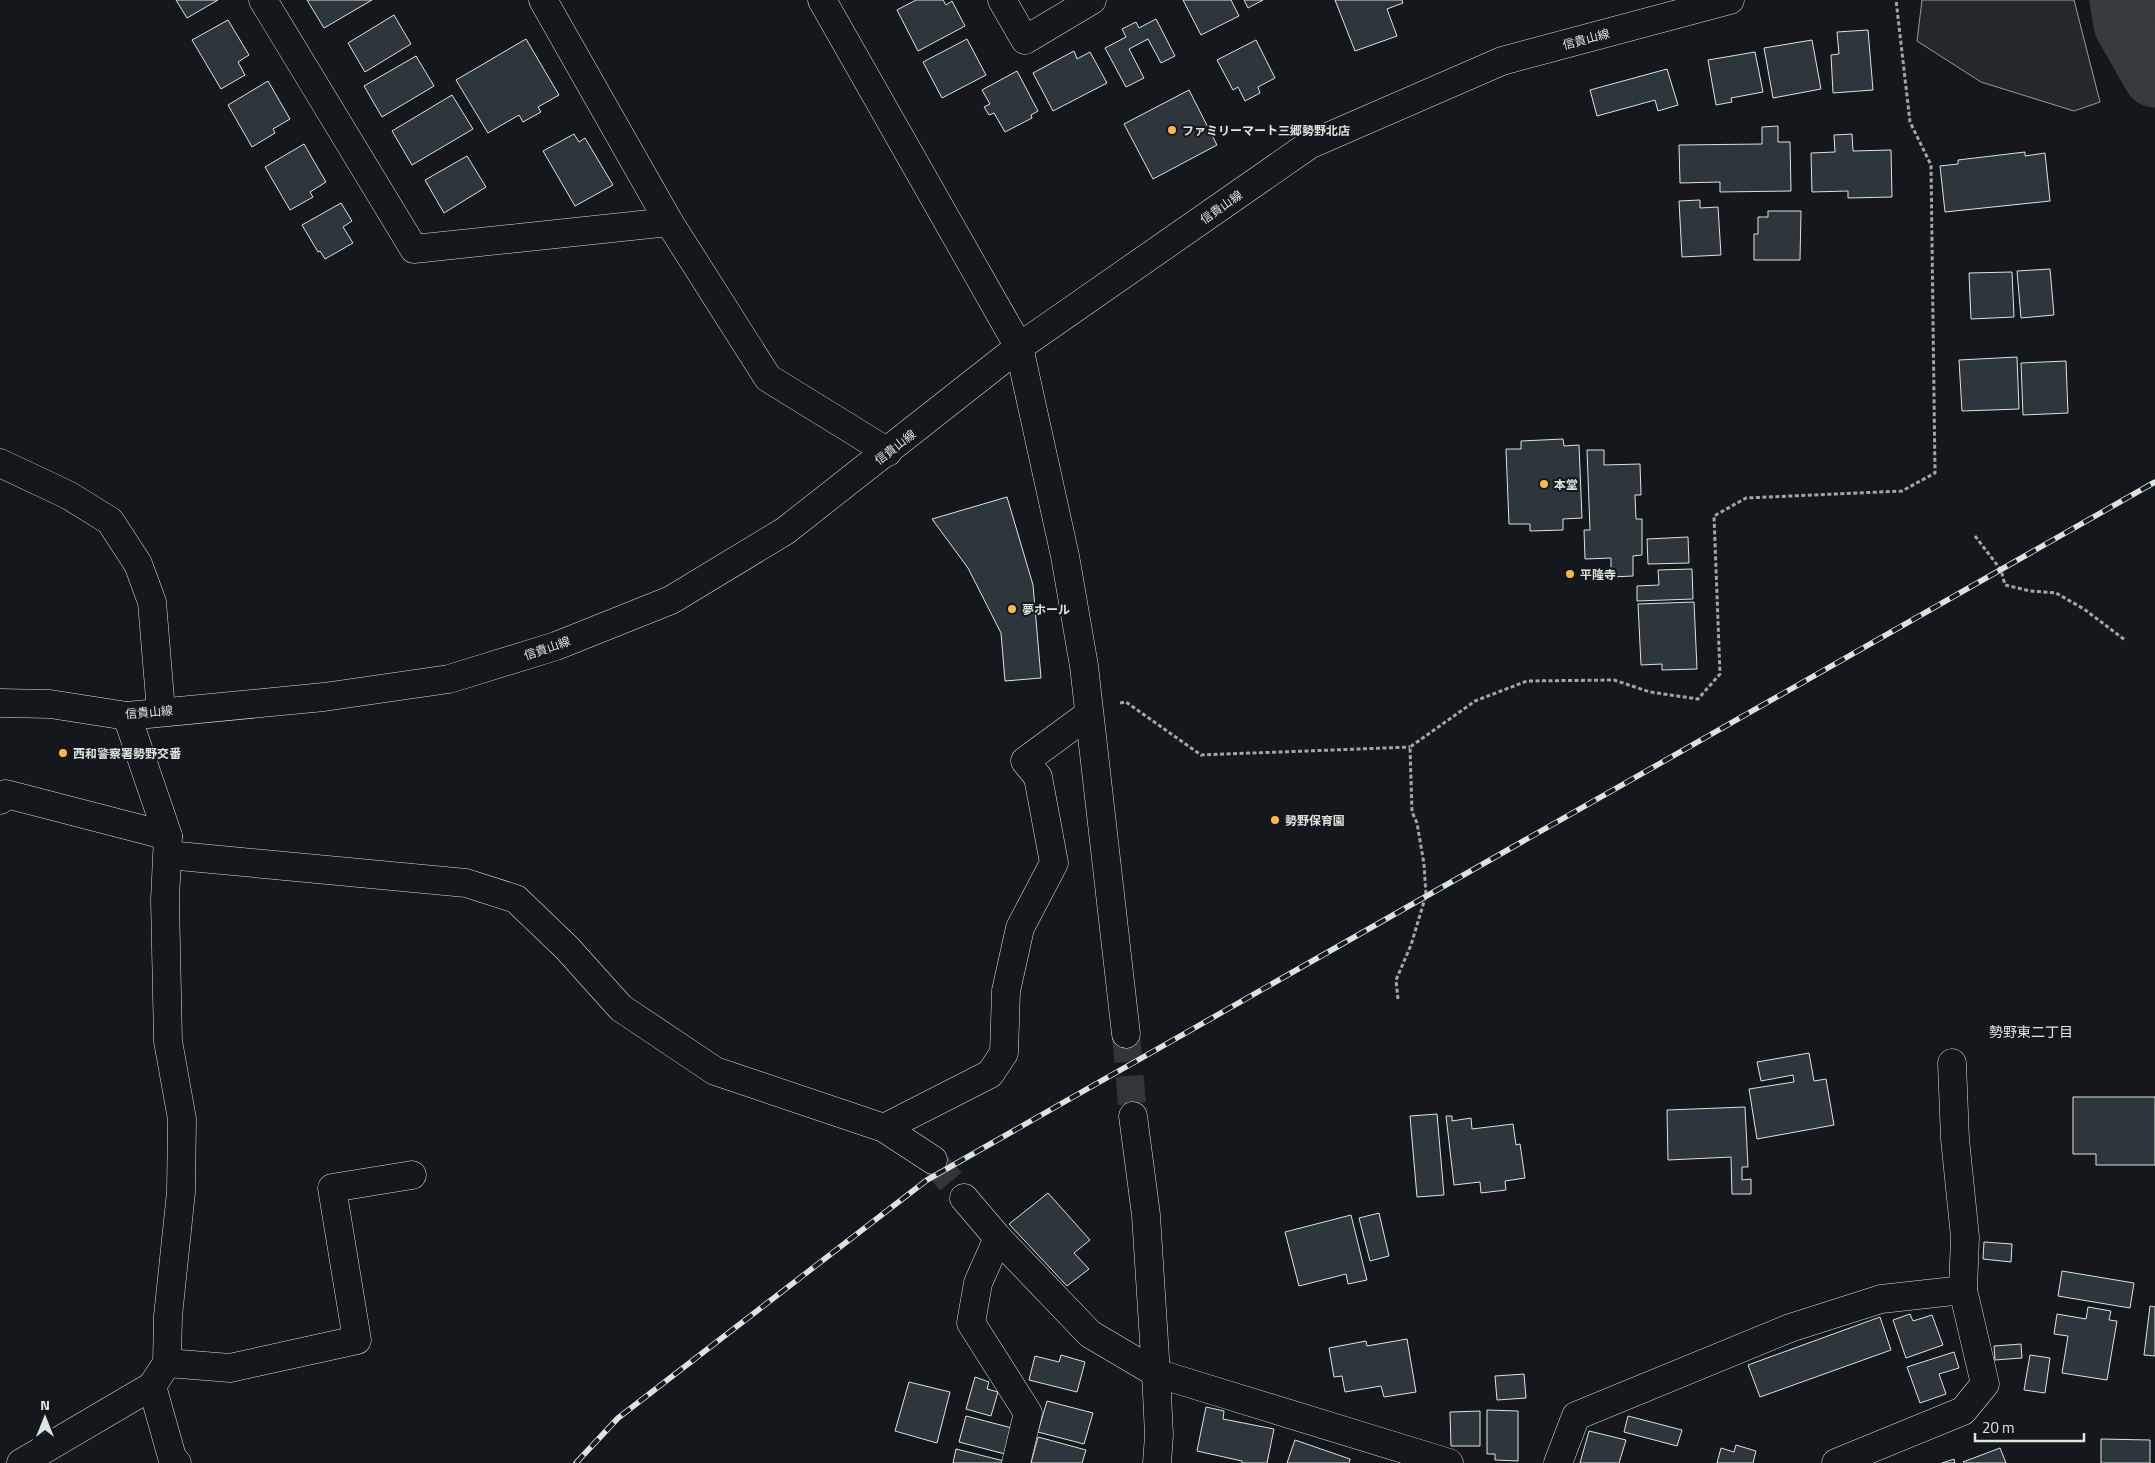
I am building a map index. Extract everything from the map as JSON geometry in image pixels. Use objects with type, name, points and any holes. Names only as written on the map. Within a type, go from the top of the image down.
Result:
[{"type":"street","points":[[263,0],[414,249],[669,222]]},
{"type":"street","points":[[543,0],[669,222],[768,378],[888,452]]},
{"type":"street","points":[[822,0],[1019,347],[1065,556],[1084,666],[1126,1034]]},
{"type":"street","points":[[1002,0],[1025,40],[1092,0]]},
{"type":"street","name":"信貴山線","points":[[0,703],[50,704],[126,716],[161,711],[324,697],[450,679],[556,646],[671,600],[785,531],[888,452],[1019,347],[1309,145],[1502,61],[1730,0]]},
{"type":"street","points":[[0,463],[68,495],[110,521],[138,564],[152,602],[161,711]]},
{"type":"street","points":[[884,1128],[990,1074],[1004,1053],[1006,991],[1020,928],[1054,863],[1038,777],[1025,761],[1089,714]]},
{"type":"street","points":[[21,1463],[152,1386],[167,1363],[168,1316],[181,1192],[182,1119],[168,1041],[165,900],[168,846],[126,716]]},
{"type":"street","points":[[0,800],[6,794],[168,846],[466,883],[516,899],[566,948],[621,1008],[715,1071],[884,1128],[933,1160]]},
{"type":"street","points":[[1836,1463],[1963,1411],[1985,1384],[1963,1290],[1965,1237],[1954,1138],[1952,1063]]},
{"type":"street","points":[[1133,1116],[1146,1215],[1156,1372],[1159,1435],[1158,1463]]},
{"type":"street","points":[[167,1363],[230,1368],[357,1340],[332,1188],[412,1175]]},
{"type":"street","points":[[964,1198],[998,1238],[1090,1334],[1156,1372],[1449,1463]]},
{"type":"street","points":[[998,1238],[978,1282],[971,1323],[1028,1413],[1016,1463]]},
{"type":"street","points":[[1558,1463],[1576,1416],[1790,1328],[1881,1299],[1963,1290]]},
{"type":"street","points":[[152,1386],[172,1456],[177,1463]]},
{"type":"path","points":[[1119,703],[1126,702],[1201,755],[1410,747],[1475,701],[1527,681],[1614,680],[1650,692],[1698,699],[1720,674],[1714,516],[1746,498],[1902,491],[1935,473],[1931,166],[1910,122],[1896,0]]},
{"type":"path","points":[[1975,536],[2001,570],[2005,585],[2030,591],[2056,593],[2084,609],[2125,640]]},
{"type":"path","points":[[1398,999],[1396,980],[1411,945],[1426,895],[1424,864],[1417,823],[1412,812],[1410,747]]},
{"type":"shaded area","points":[[1922,0],[2074,0],[2100,102],[2074,111],[1981,82],[1917,41]]},
{"type":"building","points":[[176,0],[218,0],[187,18]]},
{"type":"building","points":[[307,0],[372,0],[324,28]]},
{"type":"building","points":[[916,0],[943,0],[946,5],[952,1],[965,26],[918,51],[897,10]]},
{"type":"building","points":[[1183,0],[1231,0],[1239,16],[1201,35]]},
{"type":"building","points":[[1244,0],[1263,0],[1248,8]]},
{"type":"building","points":[[1335,0],[1402,0],[1403,3],[1387,9],[1397,36],[1355,51]]},
{"type":"building","points":[[394,15],[411,44],[365,72],[348,43]]},
{"type":"building","points":[[1156,19],[1175,56],[1161,63],[1148,39],[1129,49],[1144,78],[1126,87],[1105,48],[1126,37],[1122,29],[1136,22],[1139,28]]},
{"type":"building","points":[[228,20],[249,55],[238,62],[245,75],[221,89],[192,40]]},
{"type":"building","points":[[1868,30],[1873,90],[1833,93],[1831,55],[1839,54],[1837,32]]},
{"type":"building","points":[[526,39],[559,95],[538,107],[541,112],[523,122],[519,115],[488,133],[456,80]]},
{"type":"building","points":[[967,39],[986,75],[942,98],[923,62]]},
{"type":"building","points":[[1256,40],[1275,78],[1258,87],[1260,93],[1245,101],[1238,87],[1233,90],[1217,60]]},
{"type":"building","points":[[1812,40],[1821,89],[1773,98],[1764,48]]},
{"type":"building","points":[[1074,51],[1077,59],[1090,52],[1107,83],[1053,111],[1033,73]]},
{"type":"building","points":[[1755,52],[1763,92],[1731,98],[1732,102],[1716,105],[1708,60]]},
{"type":"building","points":[[416,56],[434,86],[382,117],[364,86]]},
{"type":"building","points":[[1667,69],[1678,105],[1658,111],[1655,100],[1597,116],[1590,90]]},
{"type":"building","points":[[1017,71],[1038,111],[1031,115],[1032,118],[1005,132],[994,113],[989,115],[984,107],[990,104],[982,90]]},
{"type":"building","points":[[268,81],[290,119],[273,129],[275,133],[252,147],[228,105]]},
{"type":"building","points":[[1189,90],[1217,145],[1153,179],[1124,124]]},
{"type":"building","points":[[452,95],[473,129],[412,165],[392,131]]},
{"type":"building","points":[[1778,126],[1778,142],[1790,142],[1791,191],[1720,192],[1720,182],[1680,183],[1679,145],[1762,144],[1762,127]]},
{"type":"building","points":[[574,134],[579,142],[585,138],[613,185],[575,206],[543,151]]},
{"type":"building","points":[[1852,134],[1853,151],[1891,150],[1892,197],[1848,198],[1848,191],[1812,192],[1811,153],[1835,152],[1834,135]]},
{"type":"building","points":[[304,144],[326,182],[310,192],[313,197],[290,210],[265,167]]},
{"type":"building","points":[[2025,152],[2025,156],[2045,153],[2050,201],[1945,212],[1940,166],[1958,164],[1958,160]]},
{"type":"building","points":[[467,156],[486,187],[444,213],[425,180]]},
{"type":"building","points":[[1700,200],[1700,208],[1718,207],[1721,255],[1682,257],[1679,201]]},
{"type":"building","points":[[341,203],[352,221],[343,227],[353,243],[325,259],[320,251],[318,252],[302,225]]},
{"type":"building","points":[[1768,211],[1801,211],[1800,260],[1754,260],[1754,234],[1758,234],[1758,217],[1768,217]]},
{"type":"building","points":[[2050,269],[2054,315],[2021,318],[2017,271]]},
{"type":"building","points":[[2012,272],[2014,317],[1971,319],[1969,273]]},
{"type":"building","points":[[2017,357],[2019,409],[1962,411],[1959,360]]},
{"type":"building","points":[[2066,361],[2068,413],[2023,415],[2021,363]]},
{"type":"building","name":"本堂","points":[[1563,439],[1564,446],[1579,445],[1582,518],[1563,519],[1563,530],[1530,531],[1530,524],[1509,524],[1506,449],[1521,449],[1521,441]]},
{"type":"building","points":[[1587,450],[1604,450],[1604,465],[1640,464],[1641,495],[1635,495],[1636,519],[1642,519],[1642,555],[1633,556],[1633,576],[1611,577],[1611,558],[1585,559],[1584,530],[1590,530]]},
{"type":"building","name":"夢ホール","points":[[1007,497],[1033,585],[1041,678],[1005,681],[1001,633],[968,568],[932,519]]},
{"type":"building","points":[[1688,537],[1689,563],[1648,564],[1647,539]]},
{"type":"building","points":[[1692,569],[1693,599],[1637,601],[1637,586],[1659,585],[1658,570]]},
{"type":"building","points":[[1694,602],[1697,669],[1662,670],[1662,664],[1641,665],[1638,604]]},
{"type":"building","points":[[1809,1053],[1814,1081],[1826,1079],[1834,1125],[1757,1139],[1749,1089],[1794,1082],[1793,1075],[1761,1081],[1757,1062]]},
{"type":"building","points":[[2073,1097],[2155,1097],[2155,1165],[2096,1165],[2096,1154],[2073,1154]]},
{"type":"building","points":[[1745,1107],[1748,1167],[1742,1167],[1742,1180],[1751,1179],[1751,1194],[1732,1194],[1731,1157],[1668,1160],[1667,1110]]},
{"type":"building","points":[[1437,1114],[1444,1195],[1417,1197],[1410,1116]]},
{"type":"building","points":[[1446,1116],[1452,1116],[1452,1121],[1471,1118],[1472,1129],[1513,1124],[1516,1145],[1520,1144],[1525,1178],[1505,1181],[1506,1190],[1481,1193],[1480,1182],[1454,1185]]},
{"type":"building","points":[[1048,1193],[1090,1240],[1074,1253],[1089,1269],[1067,1286],[1009,1224]]},
{"type":"building","points":[[1379,1213],[1389,1256],[1370,1261],[1359,1218]]},
{"type":"building","points":[[1351,1215],[1367,1280],[1348,1284],[1346,1274],[1299,1286],[1285,1232]]},
{"type":"building","points":[[1984,1242],[2012,1244],[2011,1262],[1983,1259]]},
{"type":"building","points":[[2062,1271],[2134,1283],[2130,1308],[2058,1296]]},
{"type":"building","points":[[2150,1306],[2155,1307],[2155,1356],[2144,1355]]},
{"type":"building","points":[[2088,1307],[2111,1311],[2109,1320],[2117,1321],[2107,1380],[2062,1373],[2068,1336],[2054,1334],[2057,1314],[2086,1319]]},
{"type":"building","points":[[1910,1314],[1913,1321],[1932,1315],[1943,1345],[1906,1358],[1893,1320]]},
{"type":"building","points":[[1880,1317],[1891,1350],[1760,1397],[1748,1365]]},
{"type":"building","points":[[1407,1339],[1416,1392],[1384,1397],[1381,1386],[1345,1392],[1342,1376],[1334,1377],[1329,1348],[1366,1341],[1367,1346]]},
{"type":"building","points":[[2021,1344],[2022,1358],[1995,1360],[1994,1346]]},
{"type":"building","points":[[1954,1352],[1959,1368],[1939,1374],[1946,1394],[1920,1403],[1907,1367]]},
{"type":"building","points":[[1061,1355],[1085,1362],[1077,1392],[1029,1380],[1035,1356],[1059,1362]]},
{"type":"building","points":[[2030,1355],[2050,1358],[2045,1393],[2024,1390]]},
{"type":"building","points":[[1524,1374],[1526,1398],[1497,1400],[1495,1376]]},
{"type":"building","points":[[975,1377],[989,1382],[987,1389],[998,1392],[991,1416],[966,1409]]},
{"type":"building","points":[[909,1382],[950,1392],[937,1443],[895,1431]]},
{"type":"building","points":[[1047,1401],[1093,1413],[1084,1444],[1038,1432]]},
{"type":"building","points":[[1206,1407],[1224,1411],[1223,1419],[1274,1429],[1267,1463],[1242,1463],[1242,1461],[1197,1451]]},
{"type":"building","points":[[1487,1410],[1518,1411],[1518,1461],[1495,1460],[1495,1454],[1487,1454]]},
{"type":"building","points":[[1480,1411],[1480,1446],[1451,1446],[1450,1412]]},
{"type":"building","points":[[966,1416],[1012,1428],[1005,1454],[959,1442]]},
{"type":"building","points":[[1628,1416],[1682,1430],[1677,1446],[1624,1432]]},
{"type":"building","points":[[1589,1431],[1626,1440],[1619,1463],[1580,1463]]},
{"type":"building","points":[[1038,1437],[1086,1450],[1082,1463],[1031,1463]]},
{"type":"building","points":[[2101,1439],[2150,1440],[2150,1463],[2101,1463]]},
{"type":"building","points":[[1295,1440],[1350,1459],[1349,1463],[1287,1463]]},
{"type":"building","points":[[1736,1445],[1756,1451],[1753,1463],[1717,1463],[1721,1448],[1734,1452]]},
{"type":"building","points":[[2000,1448],[2006,1463],[1963,1462]]},
{"type":"building","points":[[956,1449],[1004,1461],[1003,1463],[953,1463]]},
{"type":"building","points":[[1954,1459],[1955,1463],[1942,1463]]},
{"type":"waterway","points":[[2122,0],[2126,24],[2155,75]]},
{"type":"tunnel","points":[[1126,1034],[1133,1116]]},
{"type":"tunnel","points":[[933,1160],[964,1198]]},
{"type":"railway","points":[[576,1463],[618,1418],[927,1180],[2155,482]]},
{"type":"place","name":"ファミリーマート三郷勢野北店","points":[[1172,130]]},
{"type":"place","name":"本堂","points":[[1544,484]]},
{"type":"place","name":"平隆寺","points":[[1570,574]]},
{"type":"place","name":"夢ホール","points":[[1012,609]]},
{"type":"place","name":"西和警察署勢野交番","points":[[63,753]]},
{"type":"place","name":"勢野保育園","points":[[1275,820]]},
{"type":"district","name":"勢野東二丁目","points":[[2031,1031]]}]
